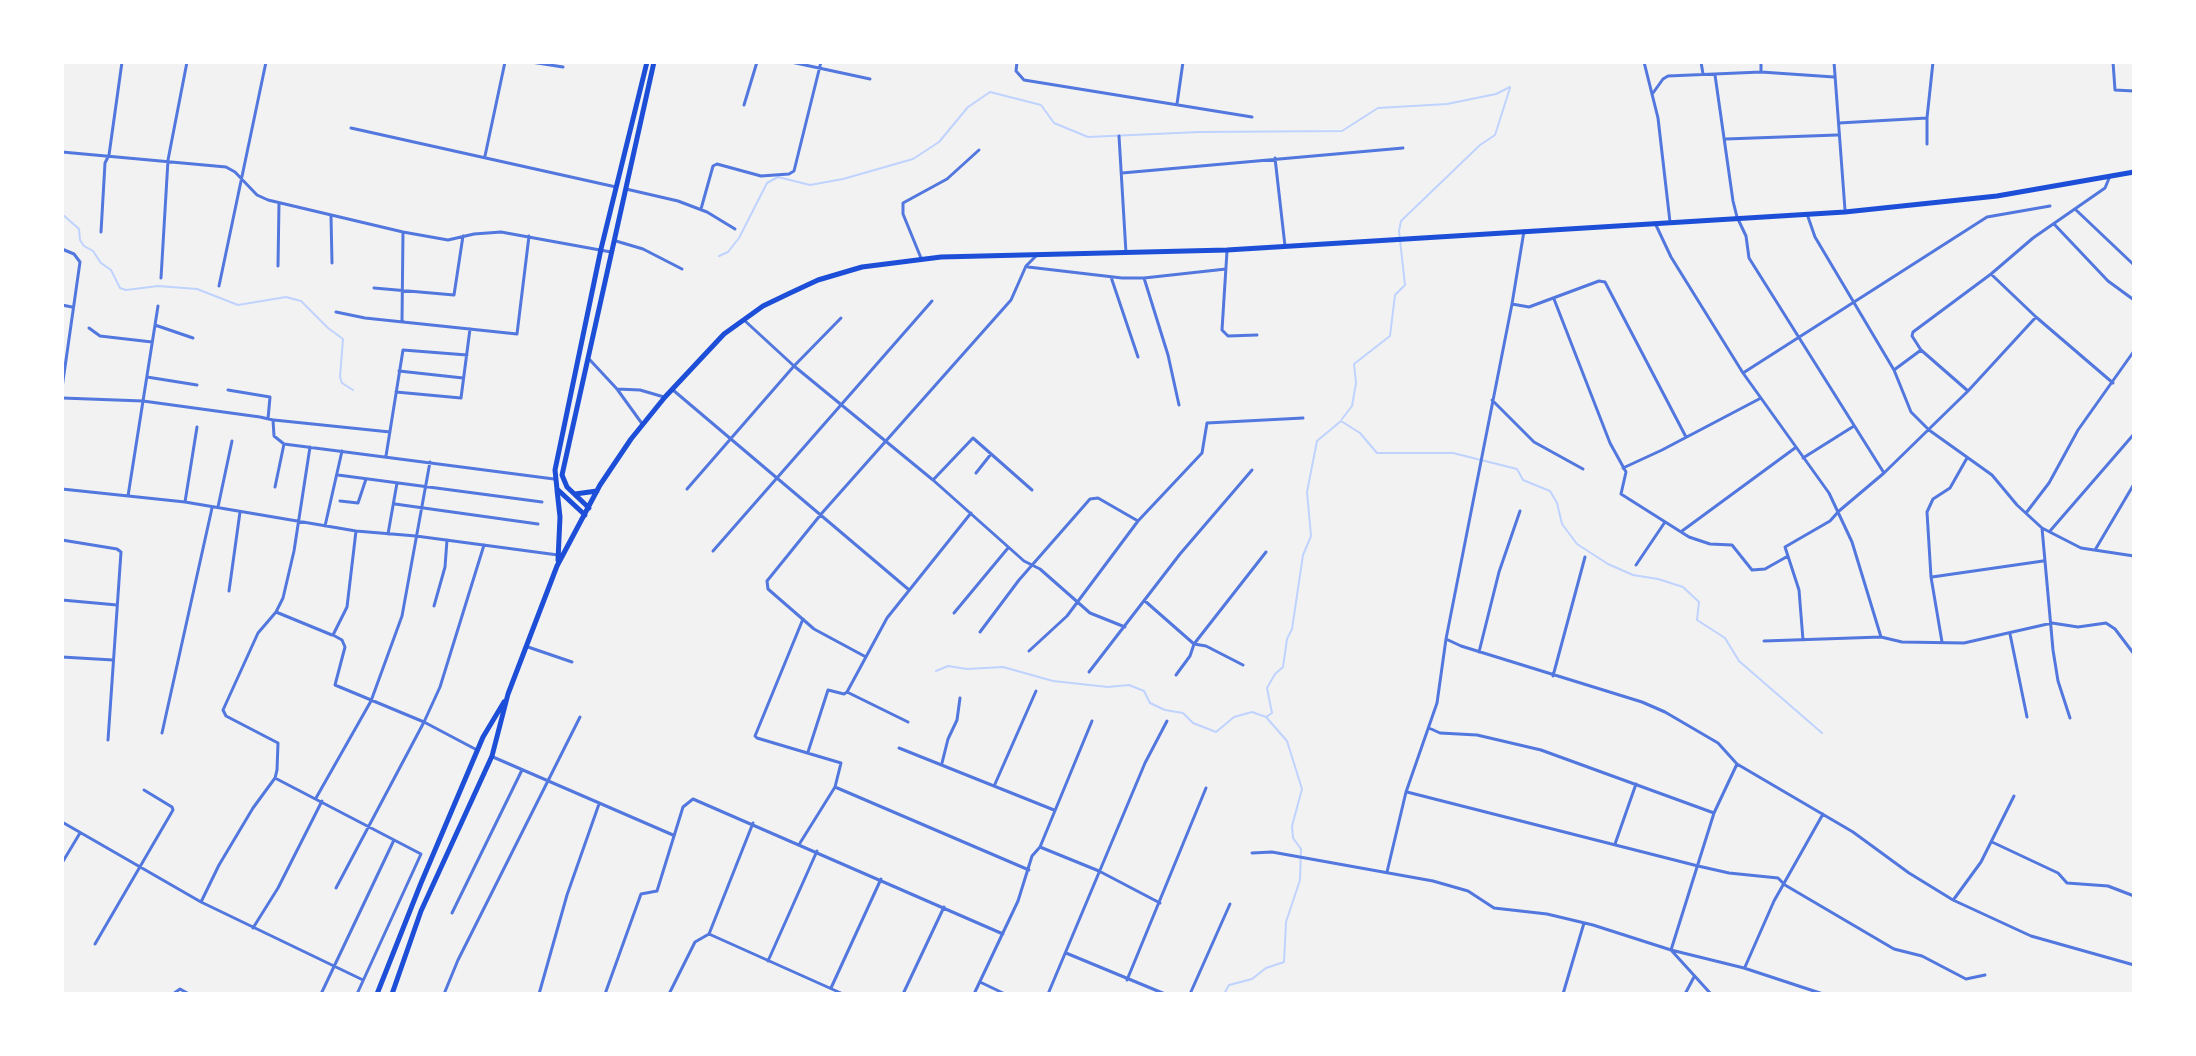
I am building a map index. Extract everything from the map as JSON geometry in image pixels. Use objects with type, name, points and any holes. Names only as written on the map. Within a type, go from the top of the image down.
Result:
[{"type":"main road","points":[[557,566],[560,517],[554,479],[601,249],[647,62]]},
{"type":"main road","points":[[589,508],[565,484],[562,475],[654,62]]},
{"type":"main road","points":[[377,994],[477,750],[508,694],[528,647],[557,566],[598,491],[665,397],[724,334],[763,306],[818,280],[862,267],[921,258],[1227,250],[1845,212],[1997,196],[2134,172]]},
{"type":"main road","points":[[557,489],[585,515]]},
{"type":"main road","points":[[574,494],[598,491]]},
{"type":"main road","points":[[392,994],[421,911],[492,756],[508,694]]},
{"type":"street","points":[[101,232],[105,163],[109,155],[122,62]]},
{"type":"street","points":[[161,278],[168,160],[187,62]]},
{"type":"street","points":[[219,286],[266,62]]},
{"type":"street","points":[[484,157],[505,62]]},
{"type":"street","points":[[531,62],[563,67]]},
{"type":"street","points":[[744,105],[757,62]]},
{"type":"street","points":[[791,62],[870,79]]},
{"type":"street","points":[[701,209],[713,166],[717,164],[761,176],[794,171],[821,62]]},
{"type":"street","points":[[1017,62],[1016,71],[1024,80],[1252,117]]},
{"type":"street","points":[[1177,104],[1183,62]]},
{"type":"street","points":[[1373,62],[1390,62]]},
{"type":"street","points":[[1644,62],[1653,93],[1670,222]]},
{"type":"street","points":[[1701,62],[1703,75]]},
{"type":"street","points":[[1761,62],[1761,72]]},
{"type":"street","points":[[1834,62],[1845,212]]},
{"type":"street","points":[[1927,144],[1933,62]]},
{"type":"street","points":[[2113,62],[2115,90],[2134,91]]},
{"type":"street","points":[[1653,93],[1668,76],[1761,72],[1834,77]]},
{"type":"street","points":[[1715,75],[1737,217],[1746,236],[1749,258],[1884,473]]},
{"type":"street","points":[[1837,123],[1927,118]]},
{"type":"street","points":[[351,128],[616,187]]},
{"type":"street","points":[[1726,139],[1837,135]]},
{"type":"street","points":[[1119,136],[1126,253]]},
{"type":"street","points":[[1122,173],[1403,148]]},
{"type":"street","points":[[921,258],[903,214],[903,203],[947,179],[979,150]]},
{"type":"street","points":[[62,152],[226,167],[257,195],[403,232],[448,240],[487,232],[529,236],[611,252]]},
{"type":"street","points":[[1275,158],[1285,246]]},
{"type":"street","points":[[1968,391],[1921,350],[1912,336],[1913,332],[1991,274],[2033,238],[2105,188],[2110,176]]},
{"type":"street","points":[[626,189],[701,209],[735,229]]},
{"type":"street","points":[[278,266],[279,203]]},
{"type":"street","points":[[1743,373],[1987,217],[2050,206]]},
{"type":"street","points":[[2075,209],[2134,265]]},
{"type":"street","points":[[1807,214],[1815,237],[1894,370],[1905,403],[1929,430],[1992,475],[2042,528],[2073,545],[2134,556]]},
{"type":"street","points":[[331,216],[332,263]]},
{"type":"street","points":[[1655,223],[1671,257],[1743,373],[1839,511],[1865,579],[1881,637]]},
{"type":"street","points":[[2054,224],[2108,281],[2134,300]]},
{"type":"street","points":[[1387,872],[1406,792],[1437,703],[1446,639],[1524,231]]},
{"type":"street","points":[[402,321],[403,232]]},
{"type":"street","points":[[374,288],[454,295],[463,236]]},
{"type":"street","points":[[336,312],[513,335],[519,332],[529,236]]},
{"type":"street","points":[[613,240],[643,249],[682,269]]},
{"type":"street","points":[[62,249],[74,254],[80,262],[62,388]]},
{"type":"street","points":[[1227,250],[1223,333],[1228,336],[1257,335]]},
{"type":"street","points":[[866,657],[814,629],[766,584],[822,513],[1011,300],[1026,266],[1038,255]]},
{"type":"street","points":[[1026,266],[1144,278],[1226,269]]},
{"type":"street","points":[[1991,274],[2113,383]]},
{"type":"street","points":[[1111,277],[1138,357]]},
{"type":"street","points":[[1144,278],[1168,355],[1179,405]]},
{"type":"street","points":[[1512,304],[1529,307],[1599,281],[1605,282],[1686,437]]},
{"type":"street","points":[[1554,299],[1610,443],[1623,468],[1626,477],[1621,494],[1681,531],[1710,544],[1732,545],[1752,570],[1765,569],[1788,556]]},
{"type":"street","points":[[713,551],[932,301]]},
{"type":"street","points":[[62,305],[72,307]]},
{"type":"street","points":[[128,496],[158,306]]},
{"type":"street","points":[[1803,640],[1799,590],[1785,549],[1787,544],[1823,527],[1884,473],[1968,391],[2036,317]]},
{"type":"street","points":[[687,489],[794,366],[841,318]]},
{"type":"street","points":[[744,320],[1024,561],[1032,564],[1100,619],[1125,627]]},
{"type":"street","points":[[155,325],[193,338]]},
{"type":"street","points":[[89,328],[100,336],[152,342]]},
{"type":"street","points":[[396,392],[460,399],[470,329]]},
{"type":"street","points":[[386,456],[405,349],[467,355]]},
{"type":"street","points":[[1894,370],[1921,350]]},
{"type":"street","points":[[2026,513],[2049,483],[2078,430],[2134,351]]},
{"type":"street","points":[[588,357],[617,389],[643,425]]},
{"type":"street","points":[[399,371],[464,378]]},
{"type":"street","points":[[147,377],[197,385]]},
{"type":"street","points":[[617,389],[640,390],[665,397]]},
{"type":"street","points":[[228,390],[270,397],[274,436],[284,444],[554,479]]},
{"type":"street","points":[[673,390],[822,513],[908,589]]},
{"type":"street","points":[[62,398],[143,401],[390,432]]},
{"type":"street","points":[[1623,468],[1761,398]]},
{"type":"street","points":[[1492,400],[1534,442],[1583,469]]},
{"type":"street","points":[[1029,651],[1078,602],[1138,521],[1202,453],[1207,423],[1303,418]]},
{"type":"street","points":[[1803,458],[1855,426]]},
{"type":"street","points":[[185,502],[197,427]]},
{"type":"street","points":[[2049,532],[2134,434]]},
{"type":"street","points":[[933,480],[973,438],[1032,490]]},
{"type":"street","points":[[162,733],[232,441]]},
{"type":"street","points":[[275,487],[284,444]]},
{"type":"street","points":[[201,902],[237,834],[275,778],[278,743],[226,716],[223,710],[258,633],[276,612],[283,598],[310,447]]},
{"type":"street","points":[[1681,531],[1795,448]]},
{"type":"street","points":[[325,526],[342,451]]},
{"type":"street","points":[[976,473],[992,453]]},
{"type":"street","points":[[1942,642],[1931,577],[1926,519],[1933,499],[1950,488],[1968,457]]},
{"type":"street","points":[[316,798],[371,701],[402,616],[430,462]]},
{"type":"street","points":[[1089,672],[1180,554],[1252,470]]},
{"type":"street","points":[[338,475],[542,502]]},
{"type":"street","points":[[340,501],[358,503],[366,479]]},
{"type":"street","points":[[388,534],[397,483]]},
{"type":"street","points":[[2095,550],[2134,484]]},
{"type":"street","points":[[62,489],[185,502],[356,531],[558,555]]},
{"type":"street","points":[[980,632],[1032,564],[1093,497],[1138,521]]},
{"type":"street","points":[[395,504],[538,524]]},
{"type":"street","points":[[1479,652],[1499,572],[1520,511]]},
{"type":"street","points":[[229,591],[240,512]]},
{"type":"street","points":[[847,692],[887,618],[971,513]]},
{"type":"street","points":[[1636,565],[1665,522]]},
{"type":"street","points":[[2042,528],[2053,650],[2058,681],[2070,718]]},
{"type":"street","points":[[333,635],[347,607],[356,531]]},
{"type":"street","points":[[62,540],[120,550],[108,740]]},
{"type":"street","points":[[434,606],[445,567],[447,540]]},
{"type":"street","points":[[336,888],[440,687],[484,545]]},
{"type":"street","points":[[954,613],[1009,547]]},
{"type":"street","points":[[1176,675],[1190,656],[1194,644],[1266,552]]},
{"type":"street","points":[[1553,676],[1585,557]]},
{"type":"street","points":[[1931,577],[2043,561]]},
{"type":"street","points":[[62,600],[117,605]]},
{"type":"street","points":[[1145,601],[1194,644],[1206,646],[1243,665]]},
{"type":"street","points":[[276,612],[342,640],[345,647],[335,685],[424,722],[477,750]]},
{"type":"street","points":[[800,843],[835,787],[841,763],[755,736],[803,619]]},
{"type":"street","points":[[1764,641],[1881,637],[1902,642],[1973,642],[2052,623],[2078,627],[2109,624],[2134,654]]},
{"type":"street","points":[[2010,634],[2027,717]]},
{"type":"street","points":[[1446,639],[1665,712],[1718,743],[1737,764],[1823,814],[1953,900],[2031,936],[2134,965]]},
{"type":"street","points":[[528,647],[572,662]]},
{"type":"street","points":[[62,657],[113,660]]},
{"type":"street","points":[[807,754],[828,690],[847,692],[908,722]]},
{"type":"street","points":[[995,784],[1036,691]]},
{"type":"street","points":[[942,764],[957,720],[960,698]]},
{"type":"street","points":[[444,994],[458,960],[580,717]]},
{"type":"street","points":[[974,994],[1003,934],[1032,856],[1040,847],[1092,721]]},
{"type":"street","points":[[1048,994],[1145,763],[1167,721]]},
{"type":"street","points":[[1429,728],[1440,733],[1477,735],[1541,750],[1714,813]]},
{"type":"street","points":[[899,748],[1054,810]]},
{"type":"street","points":[[492,756],[673,835]]},
{"type":"street","points":[[1671,950],[1714,813],[1737,764]]},
{"type":"street","points":[[452,913],[522,770]]},
{"type":"street","points":[[275,778],[421,854],[357,994]]},
{"type":"street","points":[[1615,846],[1636,784]]},
{"type":"street","points":[[835,787],[1029,870]]},
{"type":"street","points":[[1127,980],[1206,788]]},
{"type":"street","points":[[95,944],[173,810],[144,790]]},
{"type":"street","points":[[1406,792],[1698,866],[1729,873],[1769,875],[1894,949],[1922,956],[1966,979],[1985,975]]},
{"type":"street","points":[[1953,900],[1992,842],[2014,796]]},
{"type":"street","points":[[605,994],[641,894],[657,891],[683,807],[693,799],[1003,934]]},
{"type":"street","points":[[253,929],[278,888],[322,801]]},
{"type":"street","points":[[539,994],[567,895],[599,804]]},
{"type":"street","points":[[1744,968],[1774,901],[1823,814]]},
{"type":"street","points":[[62,822],[201,902],[363,980]]},
{"type":"street","points":[[677,994],[670,992],[695,942],[709,934],[753,823]]},
{"type":"street","points":[[62,863],[80,833]]},
{"type":"street","points":[[321,994],[394,840]]},
{"type":"street","points":[[1992,842],[2058,873],[2067,883],[2097,884],[2134,896]]},
{"type":"street","points":[[1040,847],[1099,871],[1160,903]]},
{"type":"street","points":[[768,961],[817,851]]},
{"type":"street","points":[[1252,853],[1272,852],[1387,872],[1468,891],[1494,908],[1547,914],[1584,923],[1671,950],[1744,968],[1823,994]]},
{"type":"street","points":[[831,988],[881,879]]},
{"type":"street","points":[[1190,994],[1230,904]]},
{"type":"street","points":[[903,994],[944,907]]},
{"type":"street","points":[[1563,994],[1584,923]]},
{"type":"street","points":[[709,934],[843,994]]},
{"type":"street","points":[[1671,950],[1711,994]]},
{"type":"street","points":[[1066,953],[1165,994]]},
{"type":"street","points":[[1685,994],[1694,977]]},
{"type":"street","points":[[980,982],[1005,994]]},
{"type":"street","points":[[173,994],[180,989],[189,994]]},
{"type":"waterway","points":[[719,256],[728,252],[739,238],[767,183],[778,177],[810,185],[913,159],[939,142],[968,107],[990,92],[1041,105],[1054,123],[1088,137],[1342,131],[1378,108],[1447,104],[1496,94],[1510,87]]},
{"type":"waterway","points":[[1342,419],[1352,406],[1356,383],[1354,364],[1390,336],[1395,295],[1405,285],[1399,231],[1401,221],[1480,145],[1495,135],[1510,88]]},
{"type":"waterway","points":[[62,214],[79,229],[84,246],[111,270],[120,288],[158,286],[197,289],[238,305],[286,297],[301,301],[343,339],[340,377],[342,383],[353,390]]},
{"type":"waterway","points":[[936,671],[948,666],[967,669],[1003,667],[1053,681],[1108,687],[1129,685],[1144,691],[1150,703],[1183,713],[1193,723],[1216,732],[1234,717],[1252,712],[1266,717],[1272,713],[1267,688],[1283,667],[1303,555],[1311,536],[1307,492],[1317,441],[1341,421],[1360,433],[1377,453],[1453,453],[1517,469],[1523,480],[1550,491],[1557,503],[1562,524],[1577,544],[1608,564],[1633,575],[1683,587],[1699,602],[1697,620],[1725,638],[1739,661],[1822,733]]},
{"type":"waterway","points":[[1224,994],[1229,985],[1252,979],[1266,968],[1284,962],[1286,922],[1300,880],[1301,849],[1293,838],[1292,826],[1302,789],[1287,741],[1266,717]]}]
